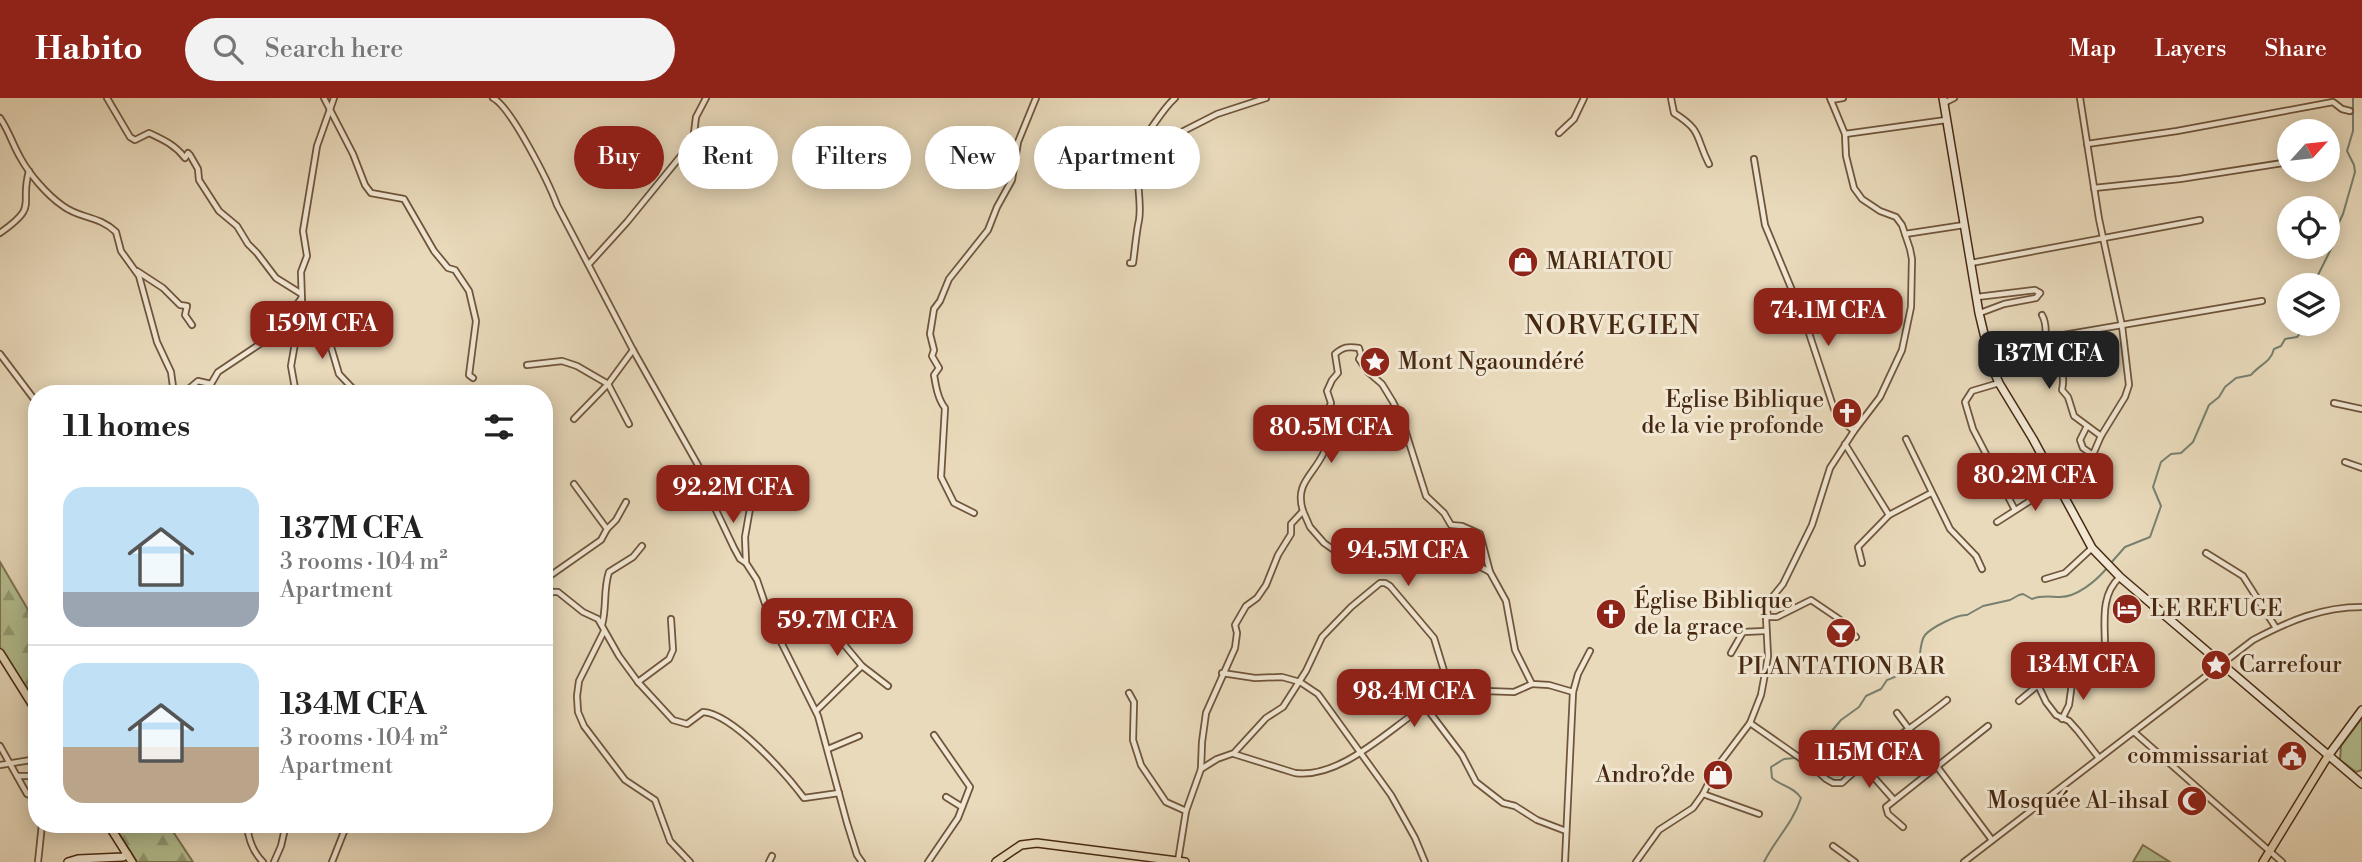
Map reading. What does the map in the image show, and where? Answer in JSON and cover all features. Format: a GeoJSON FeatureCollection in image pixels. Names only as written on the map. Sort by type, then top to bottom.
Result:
{"type":"FeatureCollection","features":[{"type":"Feature","properties":{"kind":"main road"},"geometry":{"type":"LineString","coordinates":[[0,653],[28,698]]}},
{"type":"Feature","properties":{"kind":"main road"},"geometry":{"type":"LineString","coordinates":[[2263,862],[2328,756]]}},
{"type":"Feature","properties":{"kind":"main road"},"geometry":{"type":"LineString","coordinates":[[112,833],[124,858],[132,862]]}},
{"type":"Feature","properties":{"kind":"main road"},"geometry":{"type":"LineString","coordinates":[[996,862],[1021,845],[1037,843],[1181,862]]}},
{"type":"Feature","properties":{"kind":"street"},"geometry":{"type":"LineString","coordinates":[[107,98],[130,137],[135,140],[149,133],[173,144],[185,158],[188,153],[190,155],[197,165],[199,180],[219,211],[237,226],[276,278],[300,293]]}},
{"type":"Feature","properties":{"kind":"street"},"geometry":{"type":"LineString","coordinates":[[324,98],[371,193],[404,199],[433,251],[466,284],[476,321],[470,375],[473,378]]}},
{"type":"Feature","properties":{"kind":"street"},"geometry":{"type":"LineString","coordinates":[[294,385],[291,366],[301,311],[301,271],[307,256],[303,231],[317,146],[334,98]]}},
{"type":"Feature","properties":{"kind":"street"},"geometry":{"type":"LineString","coordinates":[[493,98],[503,105]]}},
{"type":"Feature","properties":{"kind":"street"},"geometry":{"type":"LineString","coordinates":[[500,98],[549,184],[633,350],[703,474],[714,506],[734,548],[757,580],[772,624],[816,711],[857,855],[862,862]]}},
{"type":"Feature","properties":{"kind":"street"},"geometry":{"type":"LineString","coordinates":[[589,264],[693,141],[696,117],[706,98]]}},
{"type":"Feature","properties":{"kind":"street"},"geometry":{"type":"LineString","coordinates":[[974,513],[954,503],[941,477],[945,408],[936,388],[934,375],[939,368],[932,356],[934,349],[930,334],[934,309],[940,301],[944,287],[988,230],[1012,180],[1018,142],[1036,98]]}},
{"type":"Feature","properties":{"kind":"street"},"geometry":{"type":"LineString","coordinates":[[1153,126],[1175,98]]}},
{"type":"Feature","properties":{"kind":"street"},"geometry":{"type":"LineString","coordinates":[[1193,126],[1217,114],[1266,98]]}},
{"type":"Feature","properties":{"kind":"street"},"geometry":{"type":"LineString","coordinates":[[1559,133],[1574,119],[1584,98]]}},
{"type":"Feature","properties":{"kind":"street"},"geometry":{"type":"LineString","coordinates":[[1671,98],[1674,113],[1696,128],[1709,164]]}},
{"type":"Feature","properties":{"kind":"street"},"geometry":{"type":"LineString","coordinates":[[1636,862],[1659,830],[1693,808],[1716,768],[1749,723],[1761,695],[1768,656],[1765,631],[1770,600],[1783,584],[1812,525],[1830,468],[1880,397],[1902,350],[1911,307],[1912,259],[1902,225],[1896,217],[1880,211],[1862,199],[1854,188],[1846,156],[1845,134],[1831,99],[1843,98]]}},
{"type":"Feature","properties":{"kind":"street"},"geometry":{"type":"LineString","coordinates":[[1954,98],[1943,101],[1979,313],[1999,383],[2058,483],[2092,548],[2104,562],[2220,664],[2362,784]]}},
{"type":"Feature","properties":{"kind":"street"},"geometry":{"type":"LineString","coordinates":[[2063,494],[2077,481],[2093,455],[2101,436],[2125,397],[2129,384],[2122,326],[2103,238],[2080,98]]}},
{"type":"Feature","properties":{"kind":"street"},"geometry":{"type":"LineString","coordinates":[[2087,144],[2177,131],[2333,102],[2350,111]]}},
{"type":"Feature","properties":{"kind":"street"},"geometry":{"type":"LineString","coordinates":[[0,118],[13,137],[20,157],[54,199],[64,207],[96,218],[116,232],[121,251],[130,265],[156,283],[180,305],[187,306],[185,315],[192,325]]}},
{"type":"Feature","properties":{"kind":"street"},"geometry":{"type":"LineString","coordinates":[[1845,134],[1946,120]]}},
{"type":"Feature","properties":{"kind":"street"},"geometry":{"type":"LineString","coordinates":[[1754,159],[1765,225],[1816,351],[1834,409],[1840,419],[1854,431]]}},
{"type":"Feature","properties":{"kind":"street"},"geometry":{"type":"LineString","coordinates":[[2094,188],[2180,179],[2277,164]]}},
{"type":"Feature","properties":{"kind":"street"},"geometry":{"type":"LineString","coordinates":[[0,233],[19,219],[26,209],[26,178],[30,170]]}},
{"type":"Feature","properties":{"kind":"street"},"geometry":{"type":"LineString","coordinates":[[1130,264],[1133,263],[1136,252],[1139,189]]}},
{"type":"Feature","properties":{"kind":"street"},"geometry":{"type":"LineString","coordinates":[[1970,263],[2200,220]]}},
{"type":"Feature","properties":{"kind":"street"},"geometry":{"type":"LineString","coordinates":[[1905,234],[1965,225]]}},
{"type":"Feature","properties":{"kind":"street"},"geometry":{"type":"LineString","coordinates":[[137,271],[157,342],[172,372],[174,385]]}},
{"type":"Feature","properties":{"kind":"street"},"geometry":{"type":"LineString","coordinates":[[1977,297],[2035,290],[2040,293],[2036,298],[1979,313]]}},
{"type":"Feature","properties":{"kind":"street"},"geometry":{"type":"LineString","coordinates":[[1994,296],[1996,307]]}},
{"type":"Feature","properties":{"kind":"street"},"geometry":{"type":"LineString","coordinates":[[193,385],[198,381],[211,384],[218,372],[272,336],[301,299]]}},
{"type":"Feature","properties":{"kind":"street"},"geometry":{"type":"LineString","coordinates":[[1990,350],[2262,301]]}},
{"type":"Feature","properties":{"kind":"street"},"geometry":{"type":"LineString","coordinates":[[301,311],[326,330],[339,374],[349,385]]}},
{"type":"Feature","properties":{"kind":"street"},"geometry":{"type":"LineString","coordinates":[[2042,316],[2046,323],[2046,338],[2064,375],[2062,390],[2068,397],[2074,416],[2101,436]]}},
{"type":"Feature","properties":{"kind":"street"},"geometry":{"type":"LineString","coordinates":[[1490,572],[1477,565],[1463,564],[1434,548],[1365,561],[1341,555],[1324,543],[1310,527],[1299,498],[1306,478],[1325,450],[1327,412],[1331,403],[1327,391],[1338,373],[1335,354],[1341,348],[1359,348],[1359,359],[1368,372],[1382,384],[1402,420],[1426,496],[1444,513],[1451,525],[1462,526],[1480,534],[1490,572],[1506,601],[1515,650],[1532,684]]}},
{"type":"Feature","properties":{"kind":"street"},"geometry":{"type":"LineString","coordinates":[[574,419],[608,384],[633,350]]}},
{"type":"Feature","properties":{"kind":"street"},"geometry":{"type":"LineString","coordinates":[[0,354],[28,391]]}},
{"type":"Feature","properties":{"kind":"street"},"geometry":{"type":"LineString","coordinates":[[527,365],[562,361],[577,366],[608,384],[629,424]]}},
{"type":"Feature","properties":{"kind":"street"},"geometry":{"type":"LineString","coordinates":[[1999,383],[1972,391],[1965,402],[1973,429],[2015,510]]}},
{"type":"Feature","properties":{"kind":"street"},"geometry":{"type":"LineString","coordinates":[[2334,403],[2362,409]]}},
{"type":"Feature","properties":{"kind":"street"},"geometry":{"type":"LineString","coordinates":[[2087,426],[2080,440],[2083,448],[2093,455]]}},
{"type":"Feature","properties":{"kind":"street"},"geometry":{"type":"LineString","coordinates":[[1906,439],[1950,529],[1976,556],[1982,569]]}},
{"type":"Feature","properties":{"kind":"street"},"geometry":{"type":"LineString","coordinates":[[1845,444],[1889,515]]}},
{"type":"Feature","properties":{"kind":"street"},"geometry":{"type":"LineString","coordinates":[[2344,462],[2362,468]]}},
{"type":"Feature","properties":{"kind":"street"},"geometry":{"type":"LineString","coordinates":[[1997,522],[2058,483]]}},
{"type":"Feature","properties":{"kind":"street"},"geometry":{"type":"LineString","coordinates":[[574,484],[607,529]]}},
{"type":"Feature","properties":{"kind":"street"},"geometry":{"type":"LineString","coordinates":[[746,563],[745,537],[752,497],[751,487]]}},
{"type":"Feature","properties":{"kind":"street"},"geometry":{"type":"LineString","coordinates":[[1862,563],[1858,547],[1889,515],[1931,493]]}},
{"type":"Feature","properties":{"kind":"street"},"geometry":{"type":"LineString","coordinates":[[553,574],[601,540],[626,502]]}},
{"type":"Feature","properties":{"kind":"street"},"geometry":{"type":"LineString","coordinates":[[1181,862],[1186,811],[1201,769],[1206,713],[1237,642],[1235,625],[1246,606],[1257,598],[1266,585],[1278,555],[1291,534],[1291,524],[1303,511]]}},
{"type":"Feature","properties":{"kind":"street"},"geometry":{"type":"LineString","coordinates":[[642,546],[633,557],[609,572],[605,586],[603,628],[579,681],[576,696],[578,712],[584,726],[625,780],[655,800],[670,841],[690,862]]}},
{"type":"Feature","properties":{"kind":"street"},"geometry":{"type":"LineString","coordinates":[[2045,579],[2065,573],[2092,548]]}},
{"type":"Feature","properties":{"kind":"street"},"geometry":{"type":"LineString","coordinates":[[2206,553],[2244,576],[2276,628]]}},
{"type":"Feature","properties":{"kind":"street"},"geometry":{"type":"LineString","coordinates":[[2105,647],[2105,602],[2109,590],[2120,576]]}},
{"type":"Feature","properties":{"kind":"street"},"geometry":{"type":"LineString","coordinates":[[1201,769],[1234,753],[1266,718],[1283,707],[1300,682],[1313,653],[1329,628],[1380,583],[1385,583],[1434,638],[1448,684],[1463,698],[1486,691],[1514,692],[1532,684],[1549,685],[1573,692]]}},
{"type":"Feature","properties":{"kind":"street"},"geometry":{"type":"LineString","coordinates":[[553,592],[598,619],[619,656],[638,682],[673,720],[687,724],[703,712],[710,713],[761,748],[804,798],[839,793]]}},
{"type":"Feature","properties":{"kind":"street"},"geometry":{"type":"LineString","coordinates":[[1766,617],[1777,617],[1811,600],[1839,619],[1856,637]]}},
{"type":"Feature","properties":{"kind":"street"},"geometry":{"type":"LineString","coordinates":[[811,605],[862,666],[888,686]]}},
{"type":"Feature","properties":{"kind":"street"},"geometry":{"type":"LineString","coordinates":[[1964,862],[2253,640],[2321,611],[2338,607],[2362,607]]}},
{"type":"Feature","properties":{"kind":"street"},"geometry":{"type":"LineString","coordinates":[[638,682],[669,659],[673,650],[671,619]]}},
{"type":"Feature","properties":{"kind":"street"},"geometry":{"type":"LineString","coordinates":[[1731,653],[1743,632],[1765,631]]}},
{"type":"Feature","properties":{"kind":"street"},"geometry":{"type":"LineString","coordinates":[[2039,650],[2038,685],[2046,702],[2056,715],[2069,721],[2099,758]]}},
{"type":"Feature","properties":{"kind":"street"},"geometry":{"type":"LineString","coordinates":[[1565,862],[1573,692],[1578,674],[1590,651]]}},
{"type":"Feature","properties":{"kind":"street"},"geometry":{"type":"LineString","coordinates":[[816,711],[862,666]]}},
{"type":"Feature","properties":{"kind":"street"},"geometry":{"type":"LineString","coordinates":[[1222,673],[1255,678],[1282,677],[1300,682],[1318,694],[1391,795],[1425,862]]}},
{"type":"Feature","properties":{"kind":"street"},"geometry":{"type":"LineString","coordinates":[[2062,719],[2069,705],[2073,676]]}},
{"type":"Feature","properties":{"kind":"street"},"geometry":{"type":"LineString","coordinates":[[2019,701],[2038,685]]}},
{"type":"Feature","properties":{"kind":"street"},"geometry":{"type":"LineString","coordinates":[[1129,693],[1134,702],[1133,740],[1141,765],[1166,802],[1186,811]]}},
{"type":"Feature","properties":{"kind":"street"},"geometry":{"type":"LineString","coordinates":[[1749,723],[1833,783],[1842,783],[1862,764],[1947,700]]}},
{"type":"Feature","properties":{"kind":"street"},"geometry":{"type":"LineString","coordinates":[[1234,753],[1303,774],[1335,768],[1425,706],[1462,755],[1476,782],[1503,803],[1515,806],[1537,820],[1566,831]]}},
{"type":"Feature","properties":{"kind":"street"},"geometry":{"type":"LineString","coordinates":[[2328,756],[2362,710]]}},
{"type":"Feature","properties":{"kind":"street"},"geometry":{"type":"LineString","coordinates":[[1896,713],[1992,840]]}},
{"type":"Feature","properties":{"kind":"street"},"geometry":{"type":"LineString","coordinates":[[1903,828],[1886,811],[1886,807],[1988,726]]}},
{"type":"Feature","properties":{"kind":"street"},"geometry":{"type":"LineString","coordinates":[[2134,732],[2282,862]]}},
{"type":"Feature","properties":{"kind":"street"},"geometry":{"type":"LineString","coordinates":[[928,862],[941,845],[970,788],[934,735]]}},
{"type":"Feature","properties":{"kind":"street"},"geometry":{"type":"LineString","coordinates":[[828,749],[859,736]]}},
{"type":"Feature","properties":{"kind":"street"},"geometry":{"type":"LineString","coordinates":[[0,746],[28,794]]}},
{"type":"Feature","properties":{"kind":"street"},"geometry":{"type":"LineString","coordinates":[[0,765],[28,761]]}},
{"type":"Feature","properties":{"kind":"street"},"geometry":{"type":"LineString","coordinates":[[1862,764],[1895,800]]}},
{"type":"Feature","properties":{"kind":"street"},"geometry":{"type":"LineString","coordinates":[[16,776],[28,776]]}},
{"type":"Feature","properties":{"kind":"street"},"geometry":{"type":"LineString","coordinates":[[1703,794],[1759,814]]}},
{"type":"Feature","properties":{"kind":"street"},"geometry":{"type":"LineString","coordinates":[[946,797],[962,807]]}},
{"type":"Feature","properties":{"kind":"street"},"geometry":{"type":"LineString","coordinates":[[38,862],[41,833]]}},
{"type":"Feature","properties":{"kind":"street"},"geometry":{"type":"LineString","coordinates":[[247,833],[254,851],[263,862]]}},
{"type":"Feature","properties":{"kind":"street"},"geometry":{"type":"LineString","coordinates":[[274,862],[284,833]]}},
{"type":"Feature","properties":{"kind":"street"},"geometry":{"type":"LineString","coordinates":[[332,862],[343,833]]}},
{"type":"Feature","properties":{"kind":"street"},"geometry":{"type":"LineString","coordinates":[[1833,846],[1855,862]]}},
{"type":"Feature","properties":{"kind":"street"},"geometry":{"type":"LineString","coordinates":[[68,862],[78,859],[124,858]]}},
{"type":"Feature","properties":{"kind":"green space"},"geometry":{"type":"Polygon","coordinates":[[[0,562],[28,610],[28,691],[0,647],[0,562]]]}},
{"type":"Feature","properties":{"kind":"green space"},"geometry":{"type":"Polygon","coordinates":[[[2362,718],[2362,770],[2356,772],[2340,760],[2341,746],[2362,718]]]}},
{"type":"Feature","properties":{"kind":"green space"},"geometry":{"type":"Polygon","coordinates":[[[119,833],[174,833],[193,862],[137,862],[119,833]]]}},
{"type":"Feature","properties":{"kind":"green space"},"geometry":{"type":"Polygon","coordinates":[[[2143,845],[2170,862],[2133,862],[2143,845]]]}},
{"type":"Feature","properties":{"kind":"waterway"},"geometry":{"type":"LineString","coordinates":[[2319,273],[2335,241],[2335,231],[2343,214],[2355,172],[2347,151],[2353,131],[2353,98]]}},
{"type":"Feature","properties":{"kind":"waterway"},"geometry":{"type":"LineString","coordinates":[[2110,564],[2125,547],[2150,537],[2161,506],[2153,487],[2161,462],[2171,454],[2181,453],[2193,442],[2209,405],[2219,397],[2225,387],[2236,378],[2251,375],[2285,339],[2298,336]]}},
{"type":"Feature","properties":{"kind":"waterway"},"geometry":{"type":"LineString","coordinates":[[1800,755],[1806,749],[1819,746],[1841,720],[1859,707],[1866,696],[1881,689],[1887,680],[1919,664],[1923,638],[1938,625],[1983,606],[2023,594],[2032,599],[2073,594],[2092,583],[2107,568]]}},
{"type":"Feature","properties":{"kind":"waterway"},"geometry":{"type":"LineString","coordinates":[[1764,862],[1801,798],[1795,791],[1772,778],[1771,767],[1784,759],[1795,758]]}},
{"type":"Feature","properties":{"kind":"place","name":"MARIATOU"},"geometry":{"type":"Point","coordinates":[1523,262]}},
{"type":"Feature","properties":{"kind":"place","name":"Mont Ngaoundéré"},"geometry":{"type":"Point","coordinates":[1375,362]}},
{"type":"Feature","properties":{"kind":"place","name":"Eglise Biblique de la vie profonde"},"geometry":{"type":"Point","coordinates":[1847,413]}},
{"type":"Feature","properties":{"kind":"place","name":"LE REFUGE"},"geometry":{"type":"Point","coordinates":[2127,609]}},
{"type":"Feature","properties":{"kind":"place","name":"Église Biblique de la grace"},"geometry":{"type":"Point","coordinates":[1611,614]}},
{"type":"Feature","properties":{"kind":"place","name":"PLANTATION BAR"},"geometry":{"type":"Point","coordinates":[1841,633]}},
{"type":"Feature","properties":{"kind":"place","name":"Carrefour"},"geometry":{"type":"Point","coordinates":[2216,665]}},
{"type":"Feature","properties":{"kind":"place","name":"commissariat"},"geometry":{"type":"Point","coordinates":[2292,756]}},
{"type":"Feature","properties":{"kind":"place","name":"Andro?de"},"geometry":{"type":"Point","coordinates":[1718,775]}},
{"type":"Feature","properties":{"kind":"place","name":"Mosquée Al-ihsaI"},"geometry":{"type":"Point","coordinates":[2192,801]}},
{"type":"Feature","properties":{"kind":"district","name":"NORVEGIEN"},"geometry":{"type":"Point","coordinates":[1613,326]}}]}
